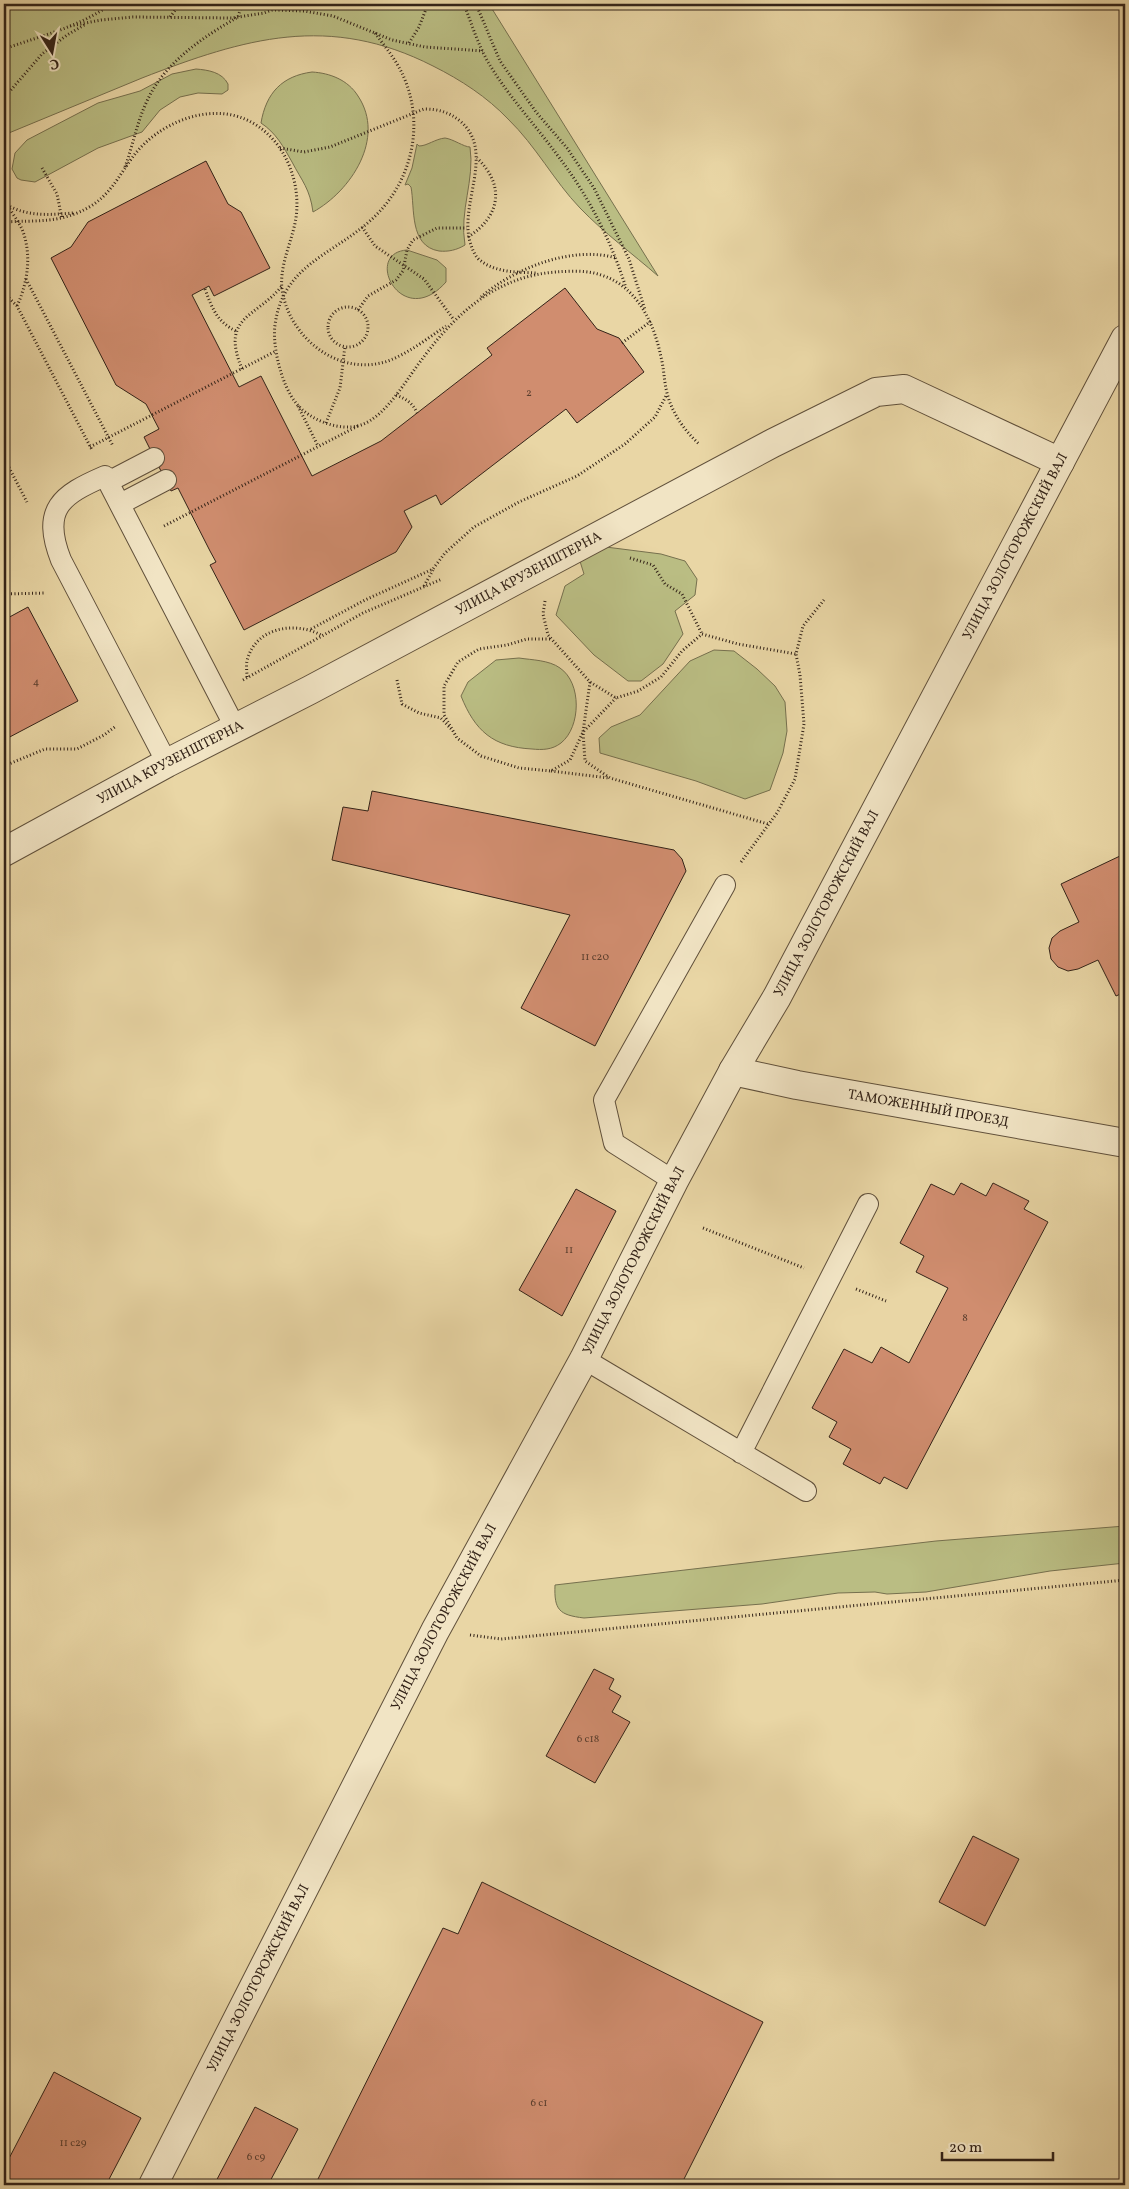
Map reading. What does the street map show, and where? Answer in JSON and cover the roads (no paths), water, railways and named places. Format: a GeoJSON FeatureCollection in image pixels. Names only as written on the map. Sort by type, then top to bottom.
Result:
{"type":"FeatureCollection","features":[{"type":"Feature","properties":{"kind":"street","name":"УЛИЦА ЗОЛОТОРОЖСКИЙ ВАЛ"},"geometry":{"type":"LineString","coordinates":[[153,2185],[435,1631],[584,1359],[732,1071],[777,997],[1125,339]]}},
{"type":"Feature","properties":{"kind":"street","name":"УЛИЦА КРУЗЕНШТЕРНА"},"geometry":{"type":"LineString","coordinates":[[4,852],[773,443],[876,392],[904,389],[1060,462]]}},
{"type":"Feature","properties":{"kind":"street","name":"ТАМОЖЕННЫЙ ПРОЕЗД"},"geometry":{"type":"LineString","coordinates":[[732,1071],[797,1085],[1125,1143]]}},
{"type":"Feature","properties":{"kind":"lane"},"geometry":{"type":"LineString","coordinates":[[154,458],[107,479],[79,487],[60,502],[53,523],[54,542],[167,764]]}},
{"type":"Feature","properties":{"kind":"lane"},"geometry":{"type":"LineString","coordinates":[[107,479],[236,729]]}},
{"type":"Feature","properties":{"kind":"lane"},"geometry":{"type":"LineString","coordinates":[[120,504],[166,480]]}},
{"type":"Feature","properties":{"kind":"lane"},"geometry":{"type":"LineString","coordinates":[[674,1181],[614,1143],[604,1100],[725,885]]}},
{"type":"Feature","properties":{"kind":"lane"},"geometry":{"type":"LineString","coordinates":[[741,1453],[868,1204]]}},
{"type":"Feature","properties":{"kind":"lane"},"geometry":{"type":"LineString","coordinates":[[584,1359],[806,1491]]}}]}
